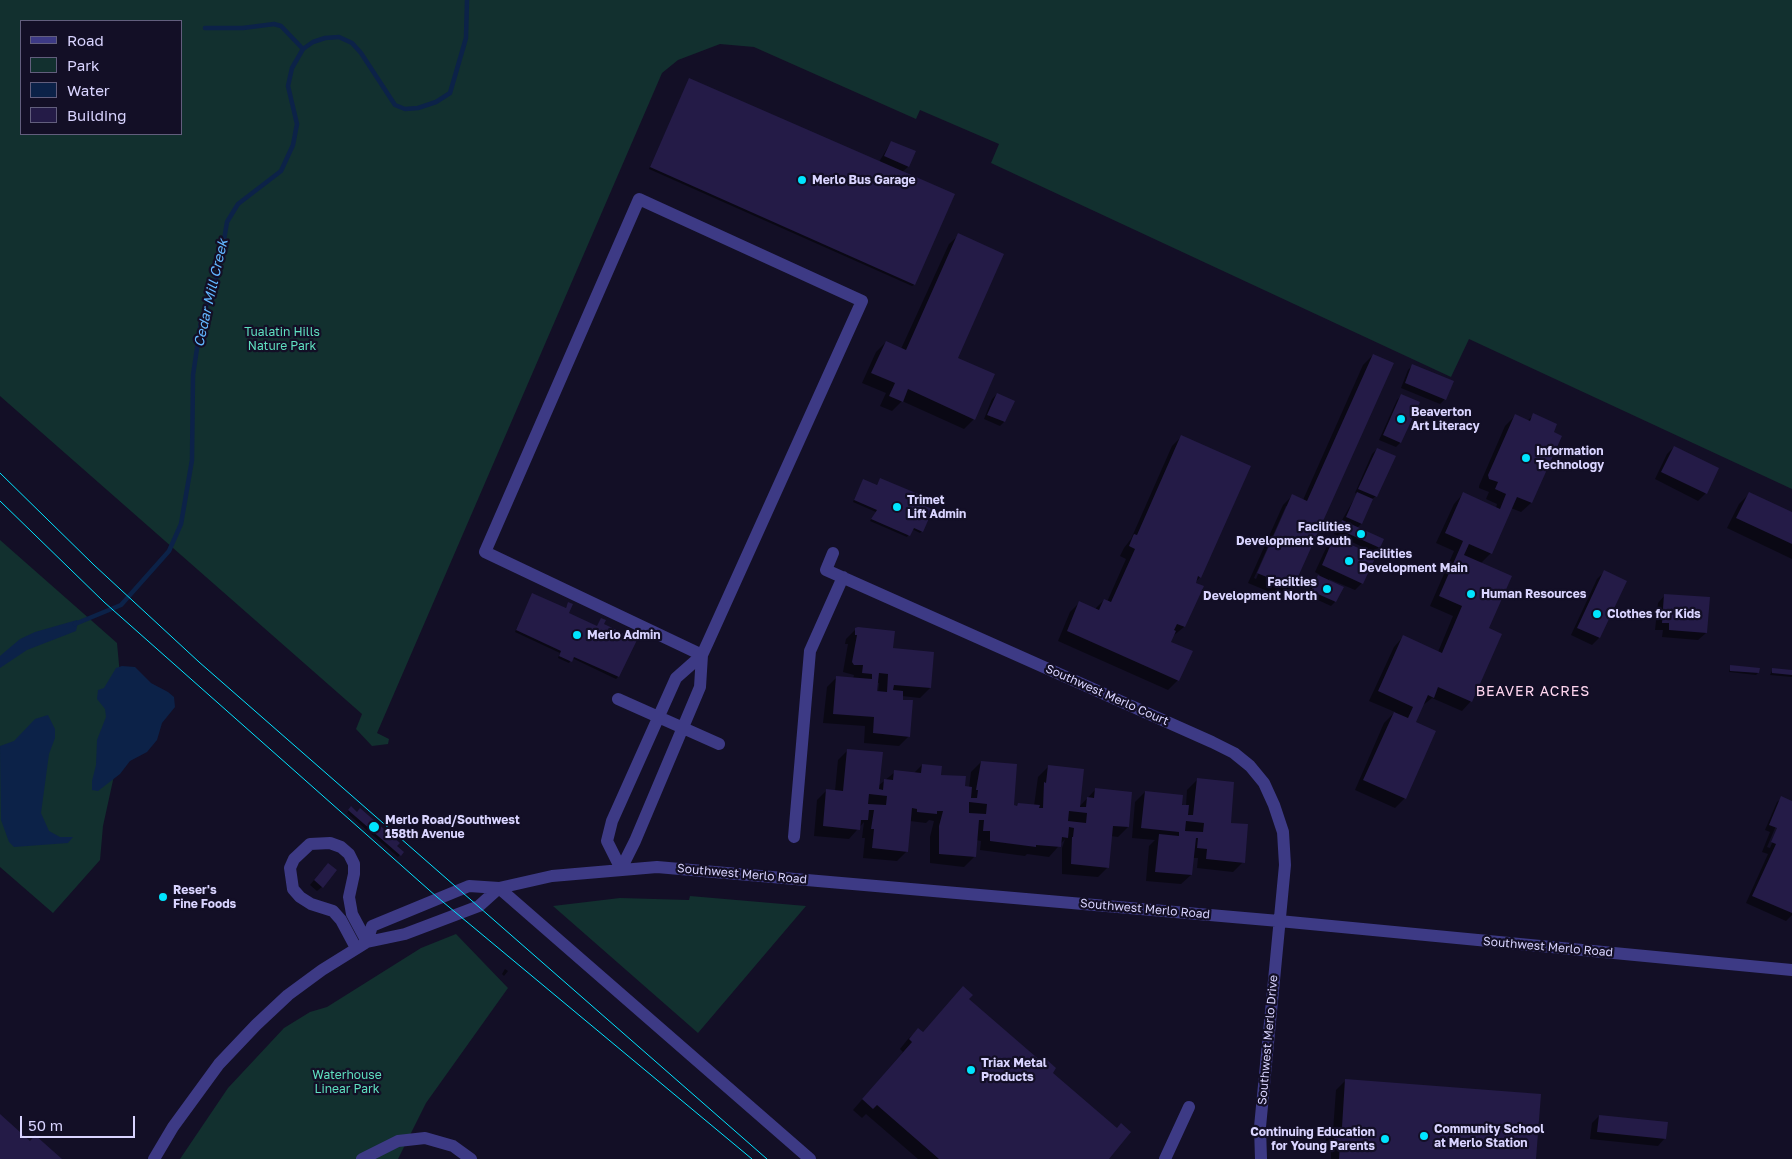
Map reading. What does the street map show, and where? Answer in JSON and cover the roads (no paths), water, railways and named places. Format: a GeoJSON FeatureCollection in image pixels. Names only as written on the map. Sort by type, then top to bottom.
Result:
{"type":"FeatureCollection","features":[{"type":"Feature","properties":{"kind":"street"},"geometry":{"type":"LineString","coordinates":[[621,869],[635,841],[700,687],[702,655],[862,301],[640,199],[485,552],[702,655]]}},
{"type":"Feature","properties":{"kind":"street","name":"Southwest Merlo Court"},"geometry":{"type":"LineString","coordinates":[[833,553],[826,570],[1234,753],[1250,766],[1264,783],[1283,832],[1285,865],[1280,921]]}},
{"type":"Feature","properties":{"kind":"street"},"geometry":{"type":"LineString","coordinates":[[794,837],[810,650],[843,577]]}},
{"type":"Feature","properties":{"kind":"street"},"geometry":{"type":"LineString","coordinates":[[621,869],[607,840],[612,821],[676,678],[702,655]]}},
{"type":"Feature","properties":{"kind":"street"},"geometry":{"type":"LineString","coordinates":[[618,699],[719,744]]}},
{"type":"Feature","properties":{"kind":"street"},"geometry":{"type":"LineString","coordinates":[[330,843],[341,847],[349,854],[354,864],[349,897],[350,905],[361,945],[333,911],[311,904],[300,897],[294,889],[290,868],[294,859],[310,844],[330,843]]}},
{"type":"Feature","properties":{"kind":"street","name":"Southwest Merlo Road"},"geometry":{"type":"LineString","coordinates":[[361,945],[372,926],[431,900],[469,886],[499,888],[552,876],[657,867],[1280,921],[1792,970]]}},
{"type":"Feature","properties":{"kind":"street"},"geometry":{"type":"LineString","coordinates":[[499,888],[810,1159]]}},
{"type":"Feature","properties":{"kind":"street","name":"Southwest Merlo Road"},"geometry":{"type":"LineString","coordinates":[[154,1159],[197,1092],[219,1064],[256,1024],[288,995],[361,945],[405,934],[479,906],[499,888]]}},
{"type":"Feature","properties":{"kind":"street","name":"Southwest Merlo Drive"},"geometry":{"type":"LineString","coordinates":[[1261,1159],[1260,1128],[1280,921]]}},
{"type":"Feature","properties":{"kind":"street"},"geometry":{"type":"LineString","coordinates":[[1165,1159],[1189,1107]]}},
{"type":"Feature","properties":{"kind":"street"},"geometry":{"type":"LineString","coordinates":[[362,1159],[398,1141],[425,1138],[453,1146],[471,1159]]}},
{"type":"Feature","properties":{"kind":"water"},"geometry":{"type":"Polygon","coordinates":[[[77,620],[76,631],[27,650],[0,668],[0,656],[20,639],[35,632],[77,620]]]}},
{"type":"Feature","properties":{"kind":"water"},"geometry":{"type":"Polygon","coordinates":[[[122,666],[135,667],[151,683],[168,692],[174,697],[175,707],[162,723],[157,740],[147,752],[130,761],[120,774],[98,791],[92,790],[97,740],[106,717],[105,709],[97,699],[98,690],[104,688],[116,668],[122,666]]]}},
{"type":"Feature","properties":{"kind":"water"},"geometry":{"type":"Polygon","coordinates":[[[48,715],[55,729],[55,738],[49,754],[41,813],[49,831],[60,837],[73,837],[68,843],[14,847],[9,842],[1,820],[0,746],[14,741],[35,719],[48,715]]]}},
{"type":"Feature","properties":{"kind":"waterway","name":"Cedar Mill Creek"},"geometry":{"type":"LineString","coordinates":[[75,624],[121,605],[169,551],[181,524],[192,460],[193,375],[201,322],[219,270],[227,222],[238,204],[281,171],[293,145],[297,124],[288,86],[292,68],[303,49],[313,42],[325,38],[339,37],[352,43],[361,53],[395,105],[405,109],[418,108],[436,102],[450,93],[466,38],[467,0]]}},
{"type":"Feature","properties":{"kind":"waterway"},"geometry":{"type":"LineString","coordinates":[[205,28],[243,28],[274,24],[281,26],[303,49]]}},
{"type":"Feature","properties":{"kind":"tram line"},"geometry":{"type":"LineString","coordinates":[[0,473],[94,565],[199,662],[767,1159]]}},
{"type":"Feature","properties":{"kind":"tram line"},"geometry":{"type":"LineString","coordinates":[[0,501],[104,602],[437,897],[752,1159]]}},
{"type":"Feature","properties":{"kind":"place","name":"Merlo Bus Garage"},"geometry":{"type":"Point","coordinates":[802,180]}},
{"type":"Feature","properties":{"kind":"place","name":"Beaverton Art Literacy"},"geometry":{"type":"Point","coordinates":[1401,419]}},
{"type":"Feature","properties":{"kind":"place","name":"Information Technology"},"geometry":{"type":"Point","coordinates":[1526,458]}},
{"type":"Feature","properties":{"kind":"place","name":"Trimet Lift Admin"},"geometry":{"type":"Point","coordinates":[897,507]}},
{"type":"Feature","properties":{"kind":"place","name":"Facilities Development South"},"geometry":{"type":"Point","coordinates":[1361,534]}},
{"type":"Feature","properties":{"kind":"place","name":"Facilities Development Main"},"geometry":{"type":"Point","coordinates":[1349,561]}},
{"type":"Feature","properties":{"kind":"place","name":"Facilties Development North"},"geometry":{"type":"Point","coordinates":[1327,589]}},
{"type":"Feature","properties":{"kind":"place","name":"Human Resources"},"geometry":{"type":"Point","coordinates":[1471,594]}},
{"type":"Feature","properties":{"kind":"place","name":"Clothes for Kids"},"geometry":{"type":"Point","coordinates":[1597,614]}},
{"type":"Feature","properties":{"kind":"place","name":"Merlo Admin"},"geometry":{"type":"Point","coordinates":[577,635]}},
{"type":"Feature","properties":{"kind":"place","name":"Merlo Road/Southwest 158th Avenue"},"geometry":{"type":"Point","coordinates":[374,827]}},
{"type":"Feature","properties":{"kind":"place","name":"Reser's Fine Foods"},"geometry":{"type":"Point","coordinates":[163,897]}},
{"type":"Feature","properties":{"kind":"place","name":"Triax Metal Products"},"geometry":{"type":"Point","coordinates":[971,1070]}},
{"type":"Feature","properties":{"kind":"place","name":"Community School at Merlo Station"},"geometry":{"type":"Point","coordinates":[1424,1136]}},
{"type":"Feature","properties":{"kind":"place","name":"Continuing Education for Young Parents"},"geometry":{"type":"Point","coordinates":[1385,1139]}},
{"type":"Feature","properties":{"kind":"district","name":"BEAVER ACRES"},"geometry":{"type":"Point","coordinates":[1533,692]}},
{"type":"Feature","properties":{"kind":"park label","name":"Tualatin Hills Nature Park"},"geometry":{"type":"Point","coordinates":[282,339]}},
{"type":"Feature","properties":{"kind":"park label","name":"Waterhouse Linear Park"},"geometry":{"type":"Point","coordinates":[347,1082]}}]}
